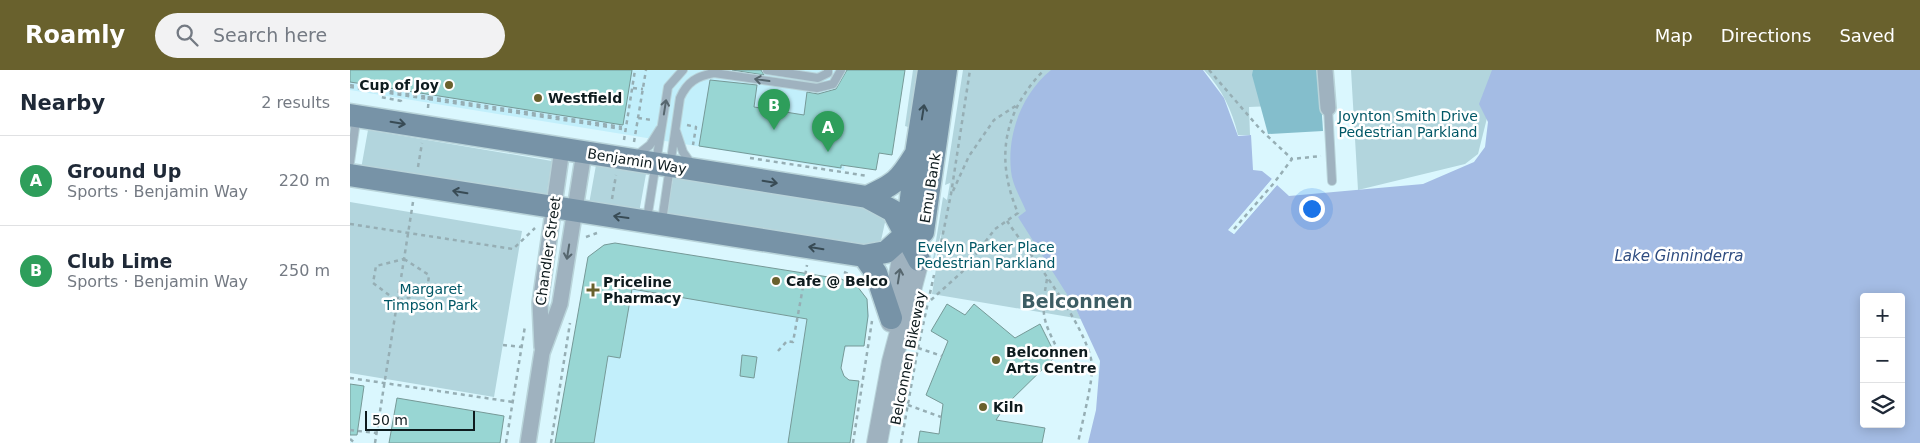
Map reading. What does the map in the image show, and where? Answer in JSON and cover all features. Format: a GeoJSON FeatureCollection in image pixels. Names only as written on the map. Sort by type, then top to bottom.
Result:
{"type":"FeatureCollection","features":[{"type":"Feature","properties":{"kind":"main road","name":"Emu Bank"},"geometry":{"type":"LineString","coordinates":[[906,235],[929,70]]}},
{"type":"Feature","properties":{"kind":"main road","name":"Emu Bank"},"geometry":{"type":"LineString","coordinates":[[931,263],[925,217],[946,70]]}},
{"type":"Feature","properties":{"kind":"main road","name":"Benjamin Way"},"geometry":{"type":"LineString","coordinates":[[350,115],[663,165],[695,160],[871,187],[893,211],[906,235],[931,263]]}},
{"type":"Feature","properties":{"kind":"main road"},"geometry":{"type":"LineString","coordinates":[[871,187],[890,186],[900,178],[916,154]]}},
{"type":"Feature","properties":{"kind":"main road"},"geometry":{"type":"LineString","coordinates":[[350,175],[864,256],[886,252],[925,217]]}},
{"type":"Feature","properties":{"kind":"main road"},"geometry":{"type":"LineString","coordinates":[[864,256],[876,273],[882,315]]}},
{"type":"Feature","properties":{"kind":"street"},"geometry":{"type":"LineString","coordinates":[[1325,70],[1328,108]]}},
{"type":"Feature","properties":{"kind":"street","name":"Chandler Street"},"geometry":{"type":"LineString","coordinates":[[528,443],[542,353],[540,303],[564,208],[573,151]]}},
{"type":"Feature","properties":{"kind":"street","name":"Chandler Street"},"geometry":{"type":"LineString","coordinates":[[542,353],[560,304],[564,208],[573,151]]}},
{"type":"Feature","properties":{"kind":"street","name":"Emu Bank"},"geometry":{"type":"LineString","coordinates":[[892,362],[882,315],[906,235]]}},
{"type":"Feature","properties":{"kind":"street","name":"Emu Bank"},"geometry":{"type":"LineString","coordinates":[[878,443],[892,362],[931,263]]}},
{"type":"Feature","properties":{"kind":"lane"},"geometry":{"type":"LineString","coordinates":[[654,222],[663,165],[662,126],[668,87],[683,70]]}},
{"type":"Feature","properties":{"kind":"lane"},"geometry":{"type":"LineString","coordinates":[[768,70],[818,78],[828,73],[828,70]]}},
{"type":"Feature","properties":{"kind":"lane"},"geometry":{"type":"LineString","coordinates":[[654,222],[663,165],[676,129],[684,90],[694,79],[714,73],[817,88],[833,84],[841,70]]}},
{"type":"Feature","properties":{"kind":"lane"},"geometry":{"type":"LineString","coordinates":[[1328,108],[1332,181]]}},
{"type":"Feature","properties":{"kind":"lane"},"geometry":{"type":"LineString","coordinates":[[350,115],[355,128],[350,162]]}},
{"type":"Feature","properties":{"kind":"lane"},"geometry":{"type":"LineString","coordinates":[[623,159],[644,151],[662,126]]}},
{"type":"Feature","properties":{"kind":"lane"},"geometry":{"type":"LineString","coordinates":[[676,129],[688,160],[695,160]]}},
{"type":"Feature","properties":{"kind":"path"},"geometry":{"type":"LineString","coordinates":[[625,136],[635,70]]}},
{"type":"Feature","properties":{"kind":"path"},"geometry":{"type":"LineString","coordinates":[[609,215],[623,159],[621,141],[634,143],[646,70]]}},
{"type":"Feature","properties":{"kind":"path","name":"Belconnen Bikeway"},"geometry":{"type":"LineString","coordinates":[[902,443],[918,348],[930,302],[931,263],[951,194],[970,70]]}},
{"type":"Feature","properties":{"kind":"path"},"geometry":{"type":"LineString","coordinates":[[930,302],[962,272],[995,229],[1018,212],[1008,185],[1004,156],[1006,137],[1018,104],[1030,84],[1044,70]]}},
{"type":"Feature","properties":{"kind":"path"},"geometry":{"type":"LineString","coordinates":[[1209,70],[1260,129],[1292,159]]}},
{"type":"Feature","properties":{"kind":"path"},"geometry":{"type":"LineString","coordinates":[[350,86],[622,128]]}},
{"type":"Feature","properties":{"kind":"path"},"geometry":{"type":"LineString","coordinates":[[633,88],[643,89]]}},
{"type":"Feature","properties":{"kind":"path"},"geometry":{"type":"LineString","coordinates":[[392,104],[400,106],[401,101],[380,97],[380,92],[429,98]]}},
{"type":"Feature","properties":{"kind":"path"},"geometry":{"type":"LineString","coordinates":[[428,106],[429,98]]}},
{"type":"Feature","properties":{"kind":"path"},"geometry":{"type":"LineString","coordinates":[[951,194],[969,156],[994,120],[1018,104]]}},
{"type":"Feature","properties":{"kind":"path"},"geometry":{"type":"LineString","coordinates":[[695,160],[696,127]]}},
{"type":"Feature","properties":{"kind":"path"},"geometry":{"type":"LineString","coordinates":[[1234,229],[1292,159],[1330,155]]}},
{"type":"Feature","properties":{"kind":"path"},"geometry":{"type":"LineString","coordinates":[[748,158],[871,187]]}},
{"type":"Feature","properties":{"kind":"path"},"geometry":{"type":"LineString","coordinates":[[1007,221],[1046,278],[1087,345],[1092,366],[1078,443]]}},
{"type":"Feature","properties":{"kind":"path"},"geometry":{"type":"LineString","coordinates":[[531,223],[540,235]]}},
{"type":"Feature","properties":{"kind":"path"},"geometry":{"type":"LineString","coordinates":[[350,224],[513,249],[535,228]]}},
{"type":"Feature","properties":{"kind":"path"},"geometry":{"type":"LineString","coordinates":[[404,259],[429,276],[427,292],[397,301],[373,283],[376,266],[404,259]]}},
{"type":"Feature","properties":{"kind":"path"},"geometry":{"type":"LineString","coordinates":[[375,443],[404,259]]}},
{"type":"Feature","properties":{"kind":"path"},"geometry":{"type":"LineString","coordinates":[[778,351],[787,342],[793,342],[807,265]]}},
{"type":"Feature","properties":{"kind":"path"},"geometry":{"type":"LineString","coordinates":[[1046,278],[1042,307],[1046,326],[1058,350],[1054,352]]}},
{"type":"Feature","properties":{"kind":"path"},"geometry":{"type":"LineString","coordinates":[[853,443],[882,315]]}},
{"type":"Feature","properties":{"kind":"path"},"geometry":{"type":"LineString","coordinates":[[506,443],[526,319]]}},
{"type":"Feature","properties":{"kind":"path"},"geometry":{"type":"LineString","coordinates":[[551,443],[570,320]]}},
{"type":"Feature","properties":{"kind":"path"},"geometry":{"type":"LineString","coordinates":[[503,345],[522,347]]}},
{"type":"Feature","properties":{"kind":"path"},"geometry":{"type":"LineString","coordinates":[[918,348],[942,356]]}},
{"type":"Feature","properties":{"kind":"path"},"geometry":{"type":"LineString","coordinates":[[350,378],[513,402]]}},
{"type":"Feature","properties":{"kind":"path"},"geometry":{"type":"LineString","coordinates":[[908,405],[941,417]]}},
{"type":"Feature","properties":{"kind":"path"},"geometry":{"type":"LineString","coordinates":[[350,430],[376,433]]}},
{"type":"Feature","properties":{"kind":"path"},"geometry":{"type":"LineString","coordinates":[[350,439],[355,443]]}},
{"type":"Feature","properties":{"kind":"shaded area"},"geometry":{"type":"Polygon","coordinates":[[[350,70],[849,70],[854,98],[844,170],[350,90],[350,70]]]}},
{"type":"Feature","properties":{"kind":"shaded area"},"geometry":{"type":"Polygon","coordinates":[[[1253,70],[1319,70],[1323,131],[1268,134],[1252,75],[1253,70]]]}},
{"type":"Feature","properties":{"kind":"shaded area"},"geometry":{"type":"Polygon","coordinates":[[[615,243],[841,279],[857,286],[867,299],[869,316],[864,346],[849,345],[844,350],[841,368],[844,376],[849,380],[859,381],[850,443],[555,443],[588,257],[604,245],[615,243]]]}},
{"type":"Feature","properties":{"kind":"green space"},"geometry":{"type":"Polygon","coordinates":[[[913,70],[920,70],[911,128],[905,126],[913,70]]]}},
{"type":"Feature","properties":{"kind":"green space","name":"Evelyn Parker Place Pedestrian Parkland"},"geometry":{"type":"Polygon","coordinates":[[[963,70],[1054,70],[1067,291],[1081,319],[932,294],[942,230],[931,272],[943,197],[947,200],[950,183],[945,185],[963,70]]]}},
{"type":"Feature","properties":{"kind":"green space"},"geometry":{"type":"Polygon","coordinates":[[[1204,70],[1313,70],[1315,104],[1249,107],[1250,135],[1238,135],[1226,100],[1204,70]]]}},
{"type":"Feature","properties":{"kind":"green space","name":"Joynton Smith Drive Pedestrian Parkland"},"geometry":{"type":"Polygon","coordinates":[[[1351,70],[1504,70],[1488,114],[1478,154],[1465,164],[1358,190],[1351,70]]]}},
{"type":"Feature","properties":{"kind":"green space"},"geometry":{"type":"Polygon","coordinates":[[[368,130],[552,161],[546,199],[361,169],[368,130]]]}},
{"type":"Feature","properties":{"kind":"green space"},"geometry":{"type":"Polygon","coordinates":[[[596,165],[646,174],[639,213],[589,204],[596,165]]]}},
{"type":"Feature","properties":{"kind":"green space"},"geometry":{"type":"Polygon","coordinates":[[[674,174],[864,206],[886,218],[880,245],[854,246],[666,216],[674,174]]]}},
{"type":"Feature","properties":{"kind":"green space","name":"Margaret Timpson Park"},"geometry":{"type":"Polygon","coordinates":[[[350,202],[522,231],[494,397],[350,373],[350,202]]]}},
{"type":"Feature","properties":{"kind":"water","name":"Lake Ginninderra"},"geometry":{"type":"Polygon","coordinates":[[[1051,70],[1203,70],[1224,98],[1238,136],[1251,135],[1253,170],[1262,171],[1272,179],[1229,230],[1234,234],[1277,185],[1289,196],[1423,184],[1474,162],[1485,147],[1488,122],[1479,104],[1492,70],[1920,70],[1920,443],[1088,443],[1096,410],[1100,361],[1075,307],[1018,217],[1026,211],[1012,176],[1011,143],[1019,115],[1032,91],[1051,70]]]}},
{"type":"Feature","properties":{"kind":"pier"},"geometry":{"type":"Polygon","coordinates":[[[1272,179],[1273,181],[1232,229],[1234,231],[1275,184],[1277,185],[1234,234],[1228,230],[1272,179]]]}},
{"type":"Feature","properties":{"kind":"building","name":"Westfield"},"geometry":{"type":"Polygon","coordinates":[[[350,70],[632,70],[623,125],[350,82],[350,70]]]}},
{"type":"Feature","properties":{"kind":"building"},"geometry":{"type":"Polygon","coordinates":[[[732,70],[761,70],[764,75],[732,70]]]}},
{"type":"Feature","properties":{"kind":"building"},"geometry":{"type":"Polygon","coordinates":[[[847,70],[905,70],[892,155],[879,153],[876,170],[841,165],[841,168],[699,146],[710,80],[757,85],[754,107],[804,115],[807,92],[818,94],[836,89],[847,70]]]}},
{"type":"Feature","properties":{"kind":"building"},"geometry":{"type":"Polygon","coordinates":[[[615,243],[841,279],[857,286],[867,299],[868,316],[864,346],[845,346],[841,368],[844,376],[849,380],[859,381],[850,443],[788,443],[807,319],[632,289],[620,358],[608,356],[594,443],[555,443],[588,257],[604,245],[615,243]]]}},
{"type":"Feature","properties":{"kind":"building","name":"Belconnen Arts Centre"},"geometry":{"type":"Polygon","coordinates":[[[947,304],[965,315],[974,304],[1015,338],[1040,324],[1056,356],[1006,405],[996,420],[1045,428],[1042,443],[918,443],[920,431],[939,434],[943,404],[926,395],[948,341],[931,331],[947,304]]]}},
{"type":"Feature","properties":{"kind":"building"},"geometry":{"type":"Polygon","coordinates":[[[742,355],[757,357],[754,378],[740,376],[742,355]]]}},
{"type":"Feature","properties":{"kind":"building"},"geometry":{"type":"Polygon","coordinates":[[[350,384],[364,386],[357,435],[350,435],[350,384]]]}},
{"type":"Feature","properties":{"kind":"building"},"geometry":{"type":"Polygon","coordinates":[[[397,398],[504,416],[500,443],[389,443],[397,398]]]}},
{"type":"Feature","properties":{"kind":"place","name":"Cup of Joy"},"geometry":{"type":"Point","coordinates":[449,85]}},
{"type":"Feature","properties":{"kind":"place","name":"Westfield"},"geometry":{"type":"Point","coordinates":[538,98]}},
{"type":"Feature","properties":{"kind":"place","name":"Club Lime"},"geometry":{"type":"Point","coordinates":[774,130]}},
{"type":"Feature","properties":{"kind":"place","name":"Ground Up"},"geometry":{"type":"Point","coordinates":[828,152]}},
{"type":"Feature","properties":{"kind":"place","name":"Cafe @ Belco"},"geometry":{"type":"Point","coordinates":[776,281]}},
{"type":"Feature","properties":{"kind":"place","name":"Priceline Pharmacy"},"geometry":{"type":"Point","coordinates":[593,290]}},
{"type":"Feature","properties":{"kind":"place","name":"Belconnen Arts Centre"},"geometry":{"type":"Point","coordinates":[996,360]}},
{"type":"Feature","properties":{"kind":"place","name":"Kiln"},"geometry":{"type":"Point","coordinates":[983,407]}},
{"type":"Feature","properties":{"kind":"district","name":"Belconnen"},"geometry":{"type":"Point","coordinates":[1077,301]}}]}
